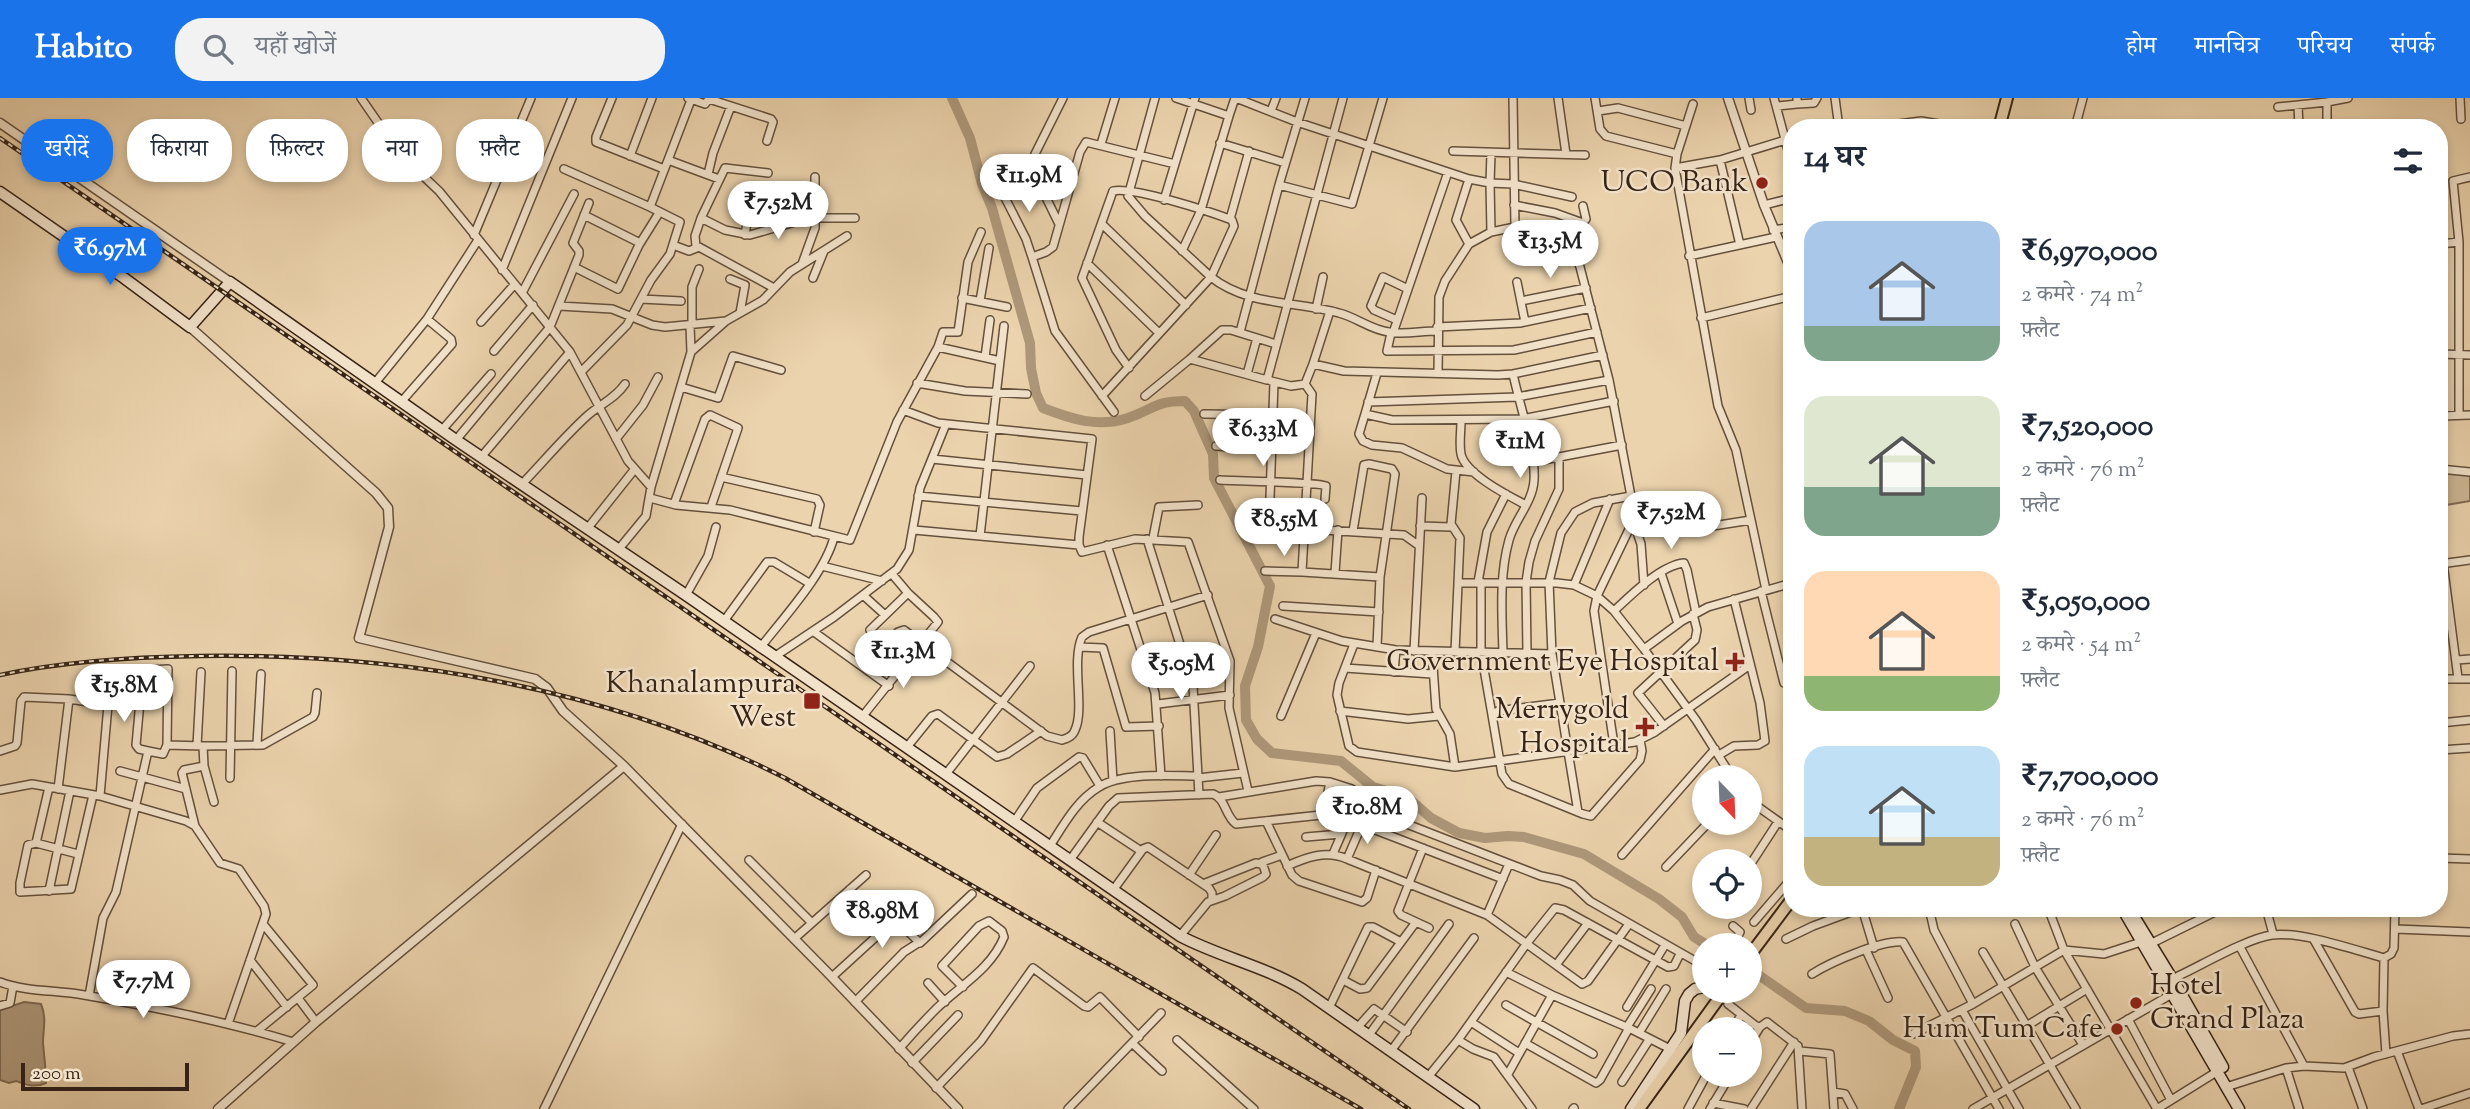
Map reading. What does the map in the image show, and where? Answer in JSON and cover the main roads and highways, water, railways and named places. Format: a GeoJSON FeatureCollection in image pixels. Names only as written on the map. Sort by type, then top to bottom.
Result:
{"type":"FeatureCollection","features":[{"type":"Feature","properties":{"kind":"highway"},"geometry":{"type":"LineString","coordinates":[[1995,119],[1999,98]]}},
{"type":"Feature","properties":{"kind":"highway"},"geometry":{"type":"LineString","coordinates":[[2001,119],[2007,98]]}},
{"type":"Feature","properties":{"kind":"highway"},"geometry":{"type":"LineString","coordinates":[[1762,938],[1782,912]]}},
{"type":"Feature","properties":{"kind":"highway"},"geometry":{"type":"LineString","coordinates":[[1639,1109],[1717,1003]]}},
{"type":"Feature","properties":{"kind":"main road"},"geometry":{"type":"LineString","coordinates":[[0,192],[190,327],[230,282],[1180,936],[1287,980],[1474,1109]]}},
{"type":"Feature","properties":{"kind":"main road"},"geometry":{"type":"LineString","coordinates":[[2128,917],[2172,979],[2239,1109]]}},
{"type":"Feature","properties":{"kind":"main road"},"geometry":{"type":"LineString","coordinates":[[2133,917],[2172,994],[2218,1071],[2246,1109]]}},
{"type":"Feature","properties":{"kind":"main road"},"geometry":{"type":"LineString","coordinates":[[1631,1109],[1681,1033],[1685,1001],[1692,993]]}},
{"type":"Feature","properties":{"kind":"waterway"},"geometry":{"type":"LineString","coordinates":[[952,98],[970,138],[982,184],[992,208],[1030,343],[1031,368],[1036,393],[1043,408],[1074,419],[1095,422],[1117,421],[1175,401],[1185,401],[1194,411],[1213,454],[1214,478],[1270,586],[1258,647],[1245,686],[1246,720],[1257,739],[1272,753],[1341,761],[1373,787],[1407,797],[1431,818],[1459,833],[1485,838],[1524,837],[1584,854],[1659,899],[1682,917],[1692,934]]}},
{"type":"Feature","properties":{"kind":"waterway"},"geometry":{"type":"LineString","coordinates":[[1762,977],[1806,1008],[1845,1011],[1869,1021],[1893,1040],[1915,1051],[1916,1067],[1899,1109]]}},
{"type":"Feature","properties":{"kind":"railway"},"geometry":{"type":"LineString","coordinates":[[0,138],[1409,1109]]}},
{"type":"Feature","properties":{"kind":"railway"},"geometry":{"type":"LineString","coordinates":[[0,675],[74,663],[150,657],[275,657],[350,661],[425,669],[500,682],[574,699],[646,720],[717,747],[785,778],[1361,1109]]}},
{"type":"Feature","properties":{"kind":"place","name":"UCO Bank"},"geometry":{"type":"Point","coordinates":[1762,183]}},
{"type":"Feature","properties":{"kind":"place","name":"Government Eye Hospital"},"geometry":{"type":"Point","coordinates":[1735,662]}},
{"type":"Feature","properties":{"kind":"place","name":"Khanalampura West"},"geometry":{"type":"Point","coordinates":[812,701]}},
{"type":"Feature","properties":{"kind":"place","name":"Merrygold Hospital"},"geometry":{"type":"Point","coordinates":[1645,727]}},
{"type":"Feature","properties":{"kind":"place","name":"Hotel Grand Plaza"},"geometry":{"type":"Point","coordinates":[2136,1003]}},
{"type":"Feature","properties":{"kind":"place","name":"Hum Tum Cafe"},"geometry":{"type":"Point","coordinates":[2117,1029]}}]}
